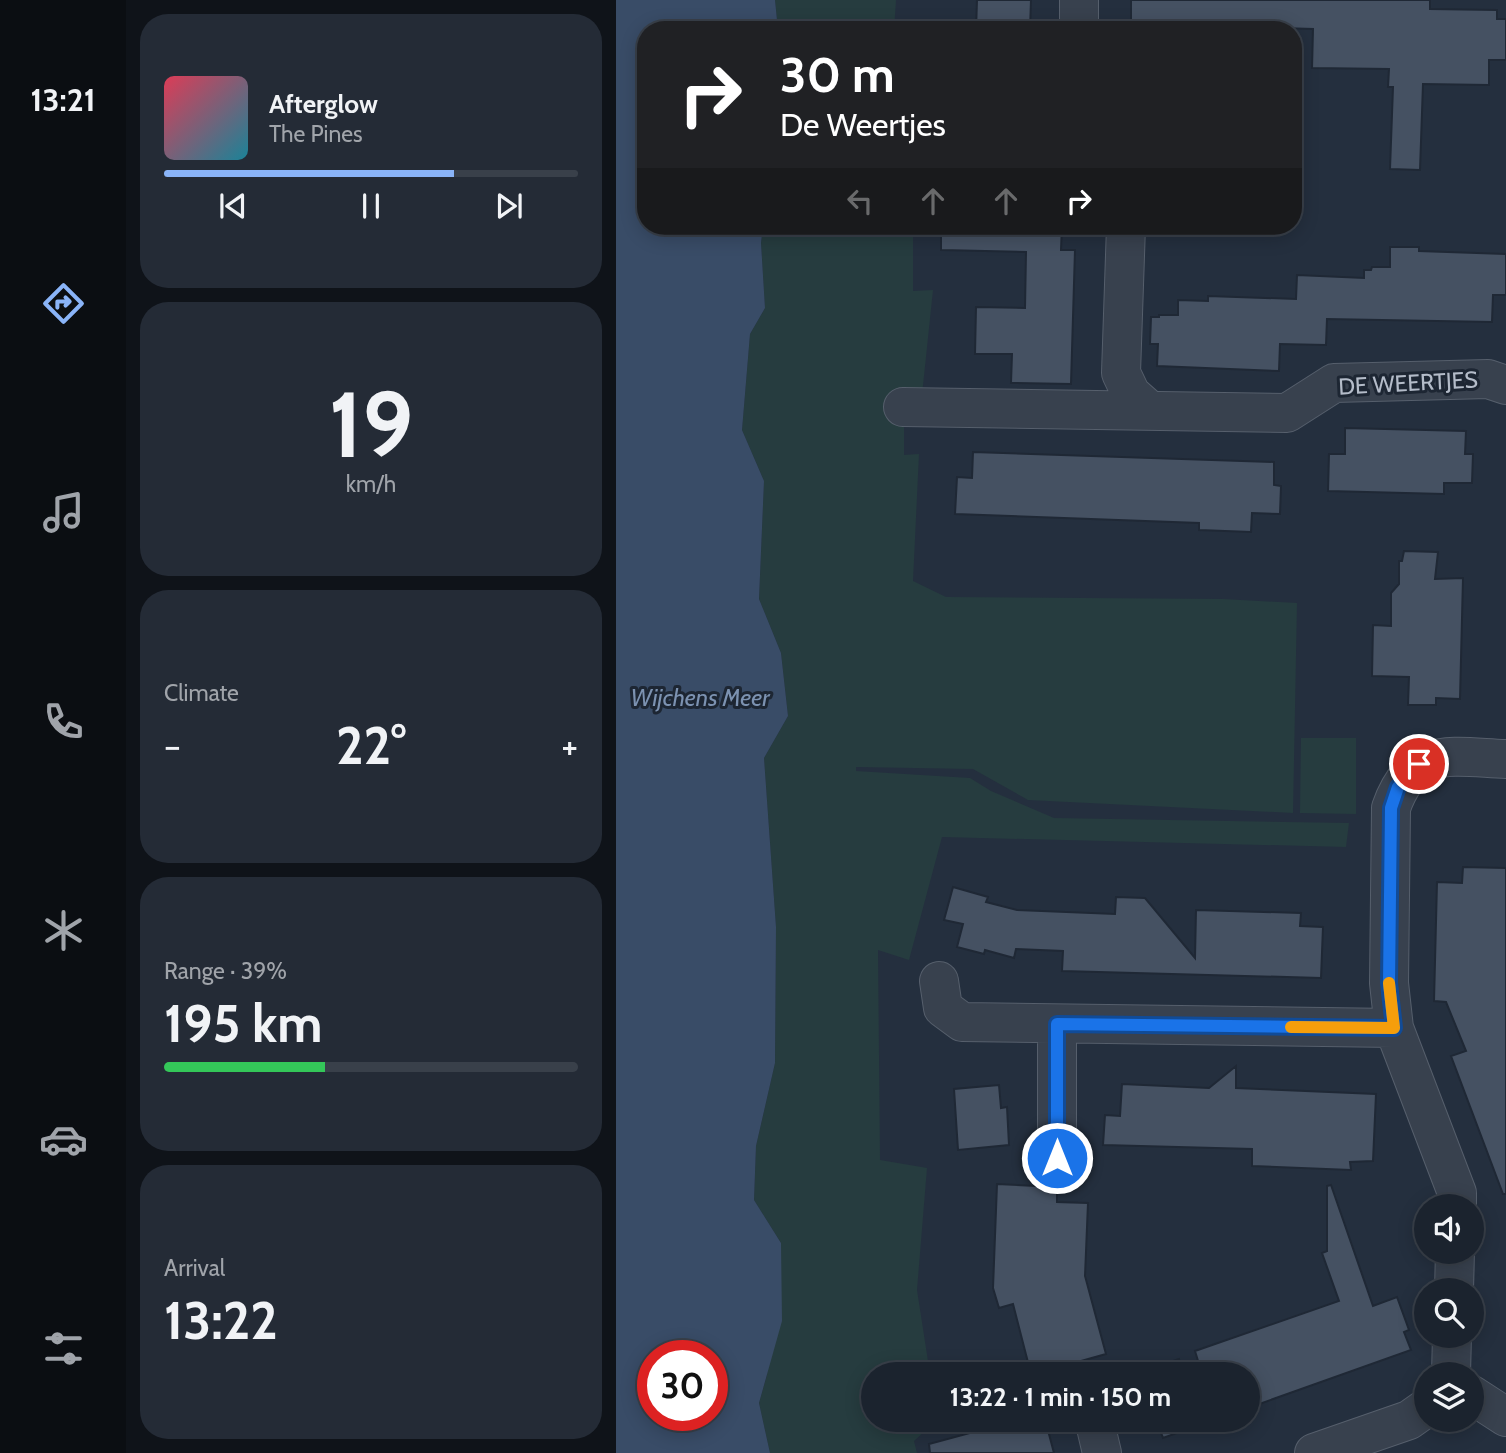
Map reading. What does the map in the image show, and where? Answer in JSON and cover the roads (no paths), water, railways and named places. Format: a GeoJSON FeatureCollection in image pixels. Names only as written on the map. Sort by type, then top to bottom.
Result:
{"type":"FeatureCollection","features":[{"type":"Feature","properties":{"kind":"street"},"geometry":{"type":"LineString","coordinates":[[1079,21],[1080,0]]}},
{"type":"Feature","properties":{"kind":"street"},"geometry":{"type":"LineString","coordinates":[[1126,235],[1121,373],[1131,394],[1149,410]]}},
{"type":"Feature","properties":{"kind":"street","name":"DE WEERTJES"},"geometry":{"type":"LineString","coordinates":[[904,407],[1287,413],[1334,383],[1488,379],[1506,385]]}},
{"type":"Feature","properties":{"kind":"street"},"geometry":{"type":"LineString","coordinates":[[1457,1194],[1394,1028],[1389,983],[1391,808],[1398,787],[1419,764],[1442,757],[1506,759]]}},
{"type":"Feature","properties":{"kind":"street"},"geometry":{"type":"LineString","coordinates":[[939,981],[943,1009],[962,1022],[1394,1028]]}},
{"type":"Feature","properties":{"kind":"street"},"geometry":{"type":"LineString","coordinates":[[1057,1024],[1057,1158]]}},
{"type":"Feature","properties":{"kind":"street"},"geometry":{"type":"LineString","coordinates":[[1484,1403],[1506,1417]]}},
{"type":"Feature","properties":{"kind":"street"},"geometry":{"type":"LineString","coordinates":[[1314,1453],[1414,1416]]}},
{"type":"Feature","properties":{"kind":"street"},"geometry":{"type":"LineString","coordinates":[[1097,1432],[1102,1453]]}},
{"type":"Feature","properties":{"kind":"water","name":"Wijchens Meer"},"geometry":{"type":"Polygon","coordinates":[[[616,0],[775,0],[777,21],[637,21],[637,235],[762,235],[765,308],[750,334],[742,430],[764,481],[759,599],[781,653],[788,716],[764,758],[776,927],[775,1063],[756,1146],[754,1200],[781,1243],[782,1321],[759,1403],[770,1453],[616,1453],[616,0]]]}}]}
